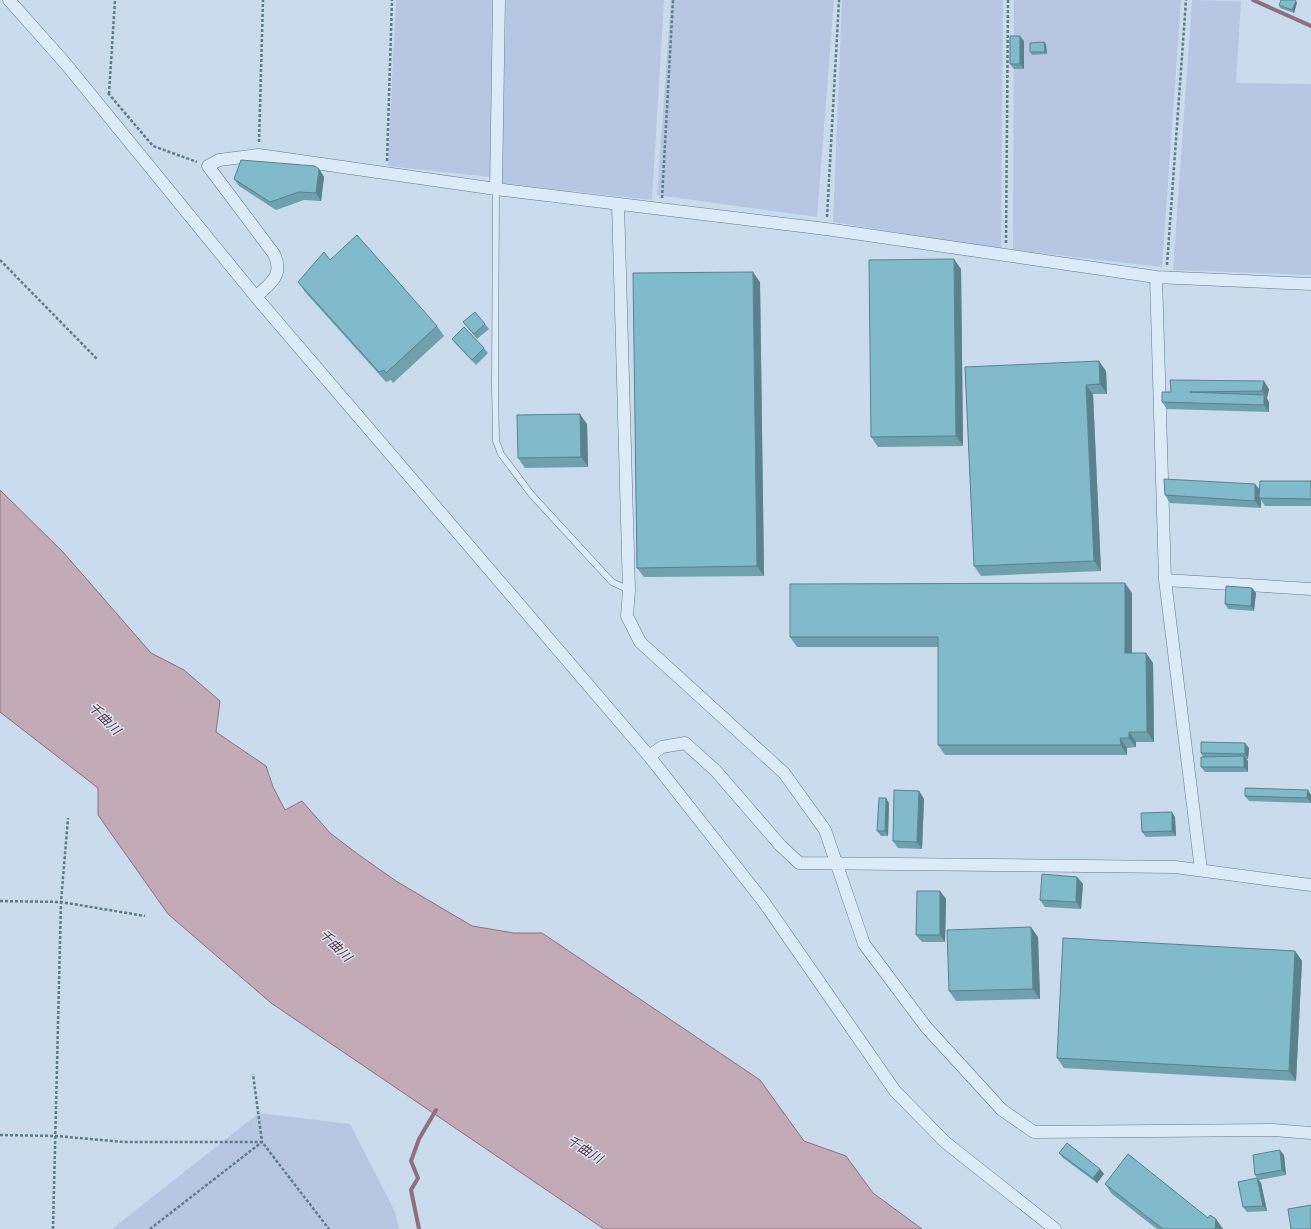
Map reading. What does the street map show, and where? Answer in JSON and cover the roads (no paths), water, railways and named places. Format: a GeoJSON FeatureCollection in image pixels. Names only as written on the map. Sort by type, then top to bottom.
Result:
{"type":"FeatureCollection","features":[{"type":"Feature","properties":{"kind":"street"},"geometry":{"type":"LineString","coordinates":[[9,0],[66,63],[256,297],[649,756],[764,901],[895,1091],[945,1142],[1055,1229]]}},
{"type":"Feature","properties":{"kind":"street"},"geometry":{"type":"LineString","coordinates":[[496,189],[499,0]]}},
{"type":"Feature","properties":{"kind":"street"},"geometry":{"type":"LineString","coordinates":[[256,297],[277,276],[279,263],[274,254],[208,166],[219,160],[259,155],[386,172],[496,189],[826,229],[1156,277],[1311,284]]}},
{"type":"Feature","properties":{"kind":"street"},"geometry":{"type":"LineString","coordinates":[[618,204],[629,590],[628,616],[640,642],[784,773],[825,830],[864,944],[926,1027],[1002,1110],[1034,1132],[1272,1130],[1311,1134]]}},
{"type":"Feature","properties":{"kind":"street"},"geometry":{"type":"LineString","coordinates":[[1156,277],[1166,580],[1201,870]]}},
{"type":"Feature","properties":{"kind":"street"},"geometry":{"type":"LineString","coordinates":[[1166,580],[1311,589]]}},
{"type":"Feature","properties":{"kind":"street"},"geometry":{"type":"LineString","coordinates":[[649,756],[662,747],[685,742],[716,771],[780,845],[799,863],[1175,867],[1311,885]]}},
{"type":"Feature","properties":{"kind":"lane"},"geometry":{"type":"LineString","coordinates":[[496,189],[496,441],[501,454],[531,494],[612,582],[629,590]]}},
{"type":"Feature","properties":{"kind":"water","name":"千曲川"},"geometry":{"type":"Polygon","coordinates":[[[0,490],[63,552],[151,653],[184,670],[220,701],[216,732],[266,766],[273,787],[285,810],[302,801],[330,833],[359,855],[396,881],[472,926],[514,933],[542,933],[760,1080],[804,1141],[846,1156],[873,1193],[922,1229],[604,1229],[271,1003],[168,914],[98,815],[98,788],[0,712],[0,490]]]}},
{"type":"Feature","properties":{"kind":"waterway"},"geometry":{"type":"LineString","coordinates":[[1253,0],[1311,26]]}},
{"type":"Feature","properties":{"kind":"waterway"},"geometry":{"type":"LineString","coordinates":[[419,1229],[411,1190],[418,1178],[411,1161],[419,1139],[436,1110]]}}]}
